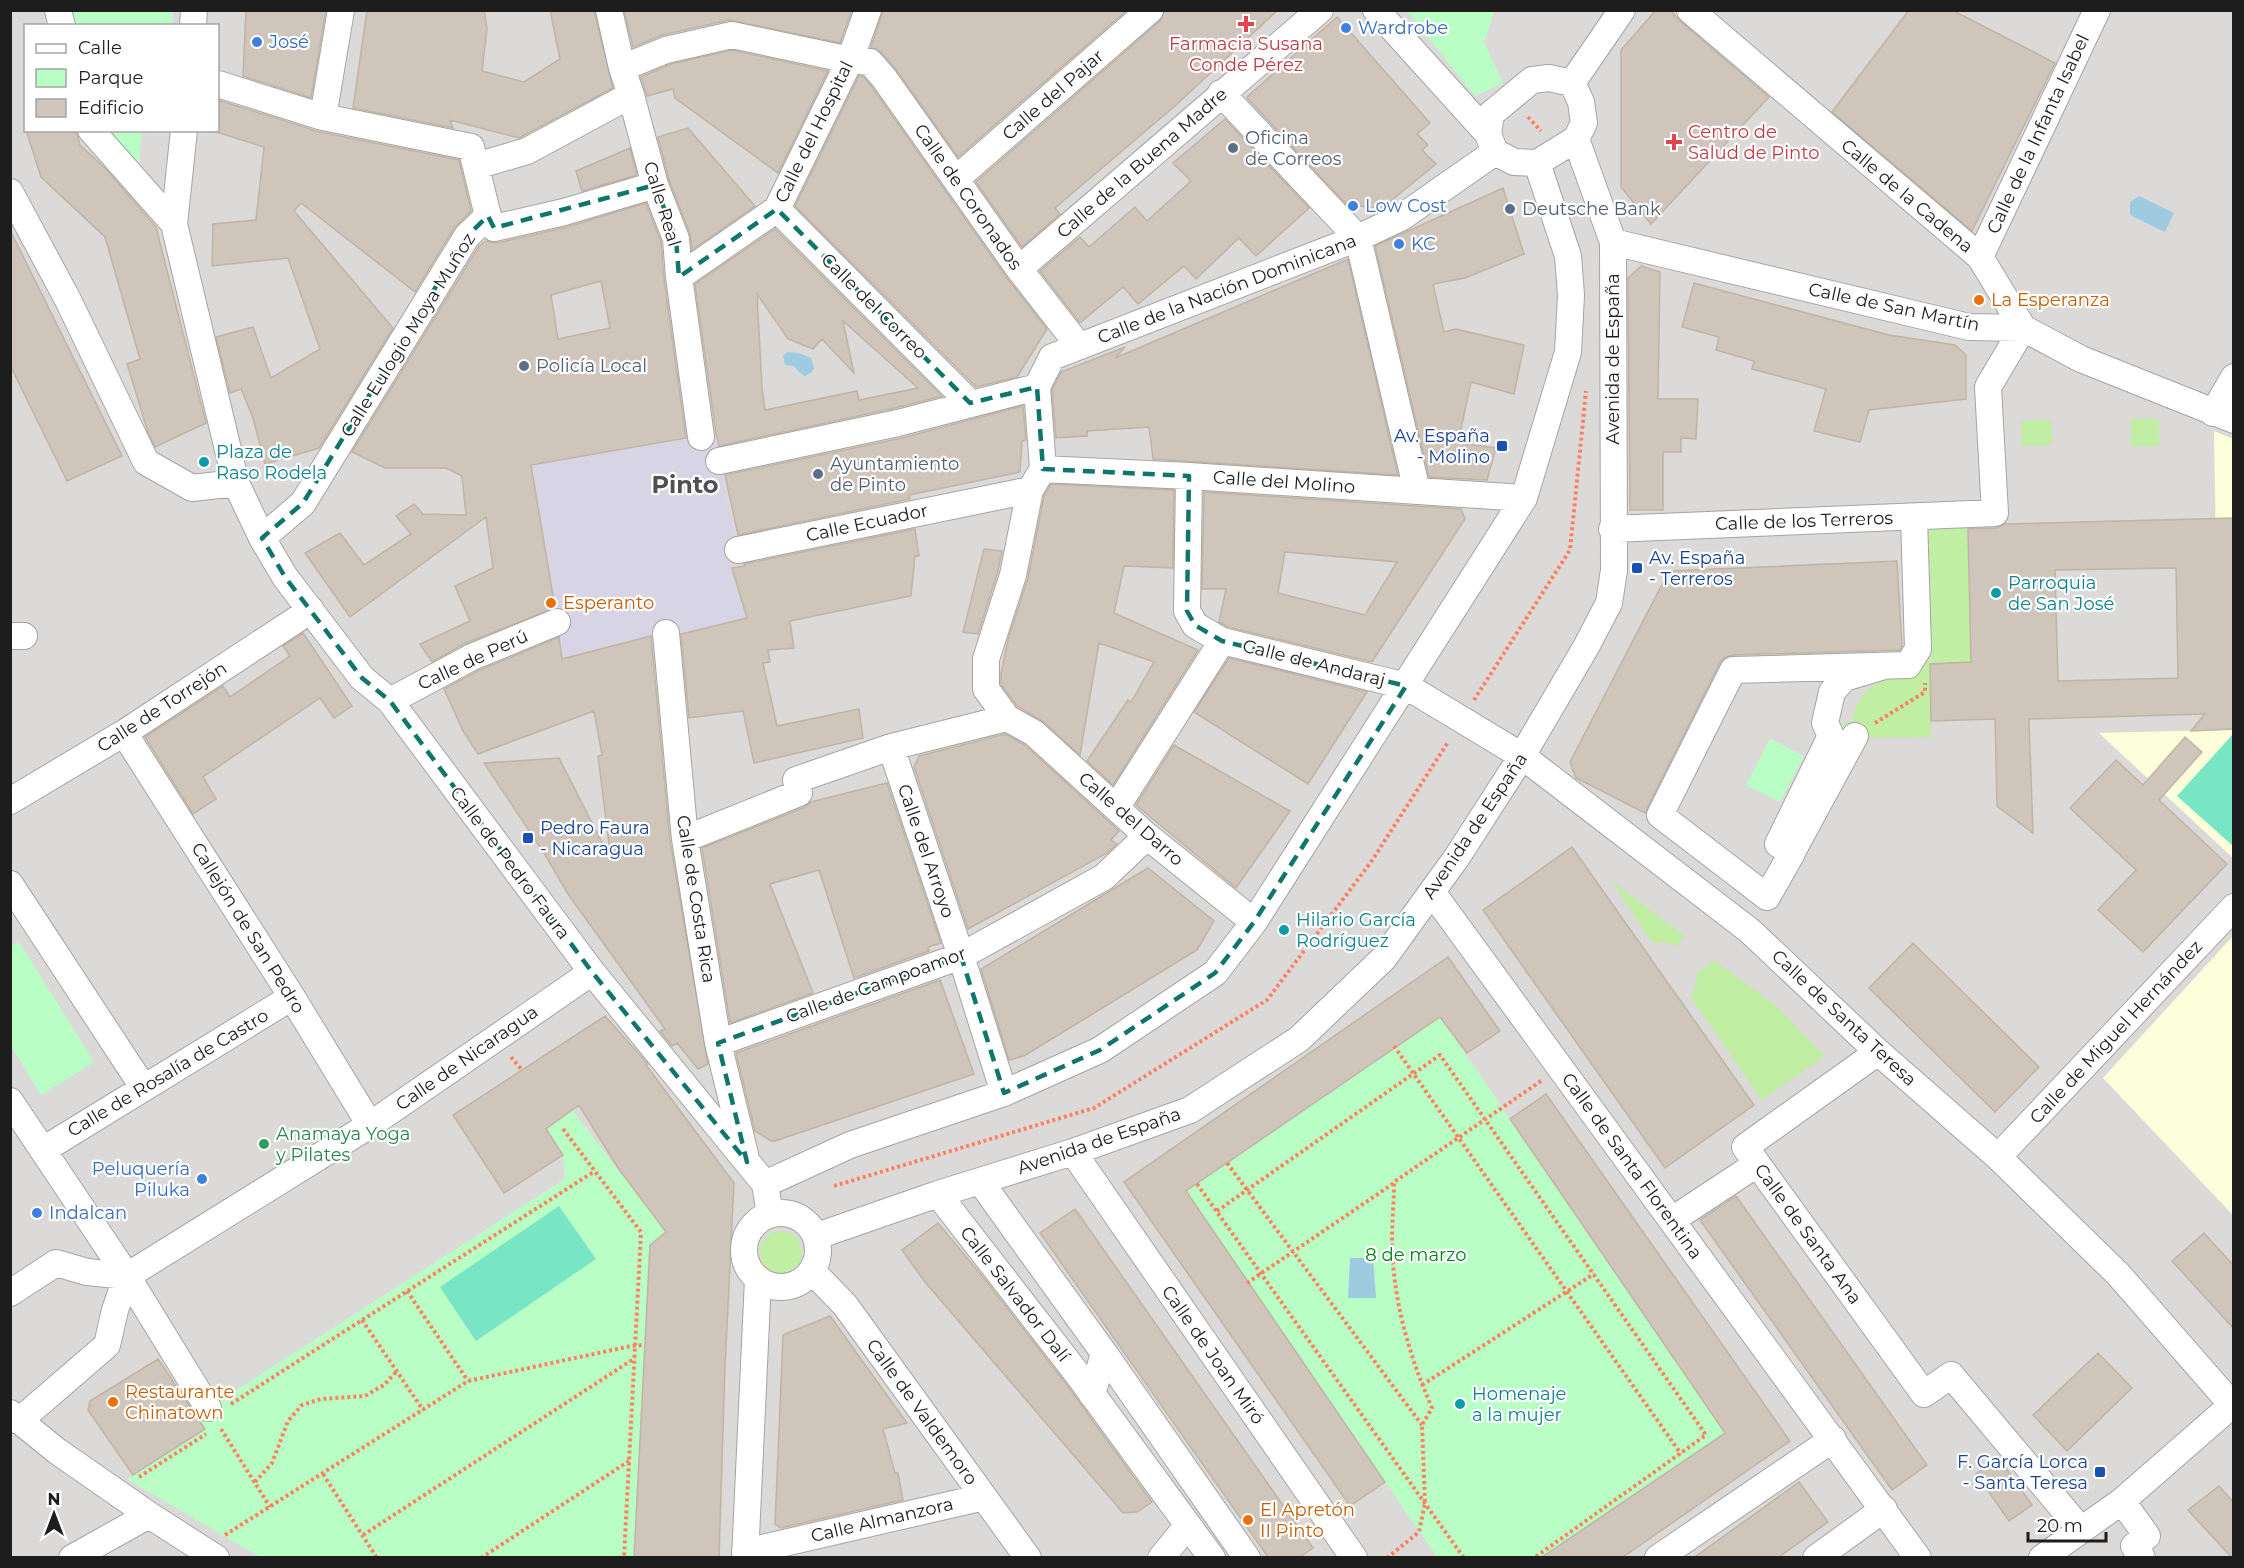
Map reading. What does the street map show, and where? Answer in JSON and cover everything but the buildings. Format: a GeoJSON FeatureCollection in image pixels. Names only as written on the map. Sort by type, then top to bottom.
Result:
{"type":"FeatureCollection","features":[{"type":"Feature","properties":{"kind":"street"},"geometry":{"type":"LineString","coordinates":[[323,117],[341,10]]}},
{"type":"Feature","properties":{"kind":"street","name":"Calle Real"},"geometry":{"type":"LineString","coordinates":[[609,10],[622,68],[632,95],[655,185],[676,238],[679,277],[701,437]]}},
{"type":"Feature","properties":{"kind":"street","name":"Calle del Hospital"},"geometry":{"type":"LineString","coordinates":[[679,277],[777,208],[850,60],[868,10]]}},
{"type":"Feature","properties":{"kind":"street","name":"Calle del Pajar"},"geometry":{"type":"LineString","coordinates":[[956,179],[1150,10]]}},
{"type":"Feature","properties":{"kind":"street","name":"Calle de la Buena Madre"},"geometry":{"type":"LineString","coordinates":[[1019,270],[1221,93],[1320,10]]}},
{"type":"Feature","properties":{"kind":"street"},"geometry":{"type":"LineString","coordinates":[[1376,10],[1492,143],[1514,162],[1537,163],[1576,139],[1584,123],[1581,102],[1572,83]]}},
{"type":"Feature","properties":{"kind":"street","name":"Calle de la Cadena"},"geometry":{"type":"LineString","coordinates":[[1690,10],[1980,257],[2023,328]]}},
{"type":"Feature","properties":{"kind":"street","name":"Calle de la Infanta Isabel"},"geometry":{"type":"LineString","coordinates":[[1980,257],[2097,10]]}},
{"type":"Feature","properties":{"kind":"street"},"geometry":{"type":"LineString","coordinates":[[1572,83],[1616,13]]}},
{"type":"Feature","properties":{"kind":"street","name":"Calle de Coronados"},"geometry":{"type":"LineString","coordinates":[[622,68],[666,50],[732,35],[870,63],[956,179],[1019,270],[1079,346]]}},
{"type":"Feature","properties":{"kind":"street"},"geometry":{"type":"LineString","coordinates":[[1492,143],[1491,114],[1532,80],[1549,78],[1572,83]]}},
{"type":"Feature","properties":{"kind":"street"},"geometry":{"type":"LineString","coordinates":[[219,84],[323,117],[473,157],[527,151],[632,95]]}},
{"type":"Feature","properties":{"kind":"street"},"geometry":{"type":"LineString","coordinates":[[1221,93],[1358,238],[1418,491]]}},
{"type":"Feature","properties":{"kind":"street"},"geometry":{"type":"LineString","coordinates":[[93,132],[174,224]]}},
{"type":"Feature","properties":{"kind":"street"},"geometry":{"type":"LineString","coordinates":[[174,224],[184,132]]}},
{"type":"Feature","properties":{"kind":"street","name":"Avenida de España"},"geometry":{"type":"LineString","coordinates":[[817,1236],[938,1194],[1073,1152],[1190,1110],[1299,1039],[1383,958],[1457,857],[1522,756],[1609,603],[1614,570],[1612,529],[1613,242],[1576,139]]}},
{"type":"Feature","properties":{"kind":"street","name":"Calle de la Nación Dominicana"},"geometry":{"type":"LineString","coordinates":[[1037,387],[1052,357],[1358,238],[1402,217],[1492,143]]}},
{"type":"Feature","properties":{"kind":"street"},"geometry":{"type":"LineString","coordinates":[[473,157],[491,222],[564,212],[655,185]]}},
{"type":"Feature","properties":{"kind":"street"},"geometry":{"type":"LineString","coordinates":[[770,1214],[765,1184],[850,1145],[1004,1093],[1100,1050],[1215,973],[1254,922],[1524,498],[1568,352],[1571,295],[1568,256],[1537,163]]}},
{"type":"Feature","properties":{"kind":"street"},"geometry":{"type":"LineString","coordinates":[[10,192],[68,300],[146,462],[192,488],[237,483]]}},
{"type":"Feature","properties":{"kind":"street","name":"Calle del Correo"},"geometry":{"type":"LineString","coordinates":[[777,208],[970,403]]}},
{"type":"Feature","properties":{"kind":"street","name":"Calle Eulogio Moya Muñoz"},"geometry":{"type":"LineString","coordinates":[[262,538],[303,503],[467,236],[491,222]]}},
{"type":"Feature","properties":{"kind":"street","name":"Calle de Pedro Faura"},"geometry":{"type":"LineString","coordinates":[[174,224],[237,483],[262,538],[285,577],[362,678],[390,701],[592,972],[765,1184]]}},
{"type":"Feature","properties":{"kind":"street","name":"Calle de San Martín"},"geometry":{"type":"LineString","coordinates":[[1613,242],[1969,327],[2023,328],[2081,359],[2223,417]]}},
{"type":"Feature","properties":{"kind":"street","name":"Calle de los Terreros"},"geometry":{"type":"LineString","coordinates":[[1612,529],[1995,513],[1988,387],[2023,328]]}},
{"type":"Feature","properties":{"kind":"street"},"geometry":{"type":"LineString","coordinates":[[2223,417],[2234,377]]}},
{"type":"Feature","properties":{"kind":"street"},"geometry":{"type":"LineString","coordinates":[[685,839],[799,793],[796,780],[891,747],[1007,718],[986,689],[986,659],[1013,575],[1037,479],[1037,387],[898,423],[719,461]]}},
{"type":"Feature","properties":{"kind":"street","name":"Calle del Molino"},"geometry":{"type":"LineString","coordinates":[[1037,479],[1189,476],[1524,498]]}},
{"type":"Feature","properties":{"kind":"street","name":"Calle de Andaraj"},"geometry":{"type":"LineString","coordinates":[[1189,476],[1187,610],[1195,625],[1222,640],[1406,686]]}},
{"type":"Feature","properties":{"kind":"street","name":"Calle Ecuador"},"geometry":{"type":"LineString","coordinates":[[738,549],[1037,479]]}},
{"type":"Feature","properties":{"kind":"street"},"geometry":{"type":"LineString","coordinates":[[1854,736],[1767,897],[1660,814],[1733,670],[1908,665],[1921,654],[1914,517]]}},
{"type":"Feature","properties":{"kind":"street","name":"Calle de Torrejón"},"geometry":{"type":"LineString","coordinates":[[10,801],[124,733],[311,610]]}},
{"type":"Feature","properties":{"kind":"street","name":"Calle de Perú"},"geometry":{"type":"LineString","coordinates":[[390,701],[472,657],[557,622]]}},
{"type":"Feature","properties":{"kind":"street","name":"Calle de Costa Rica"},"geometry":{"type":"LineString","coordinates":[[666,633],[685,839],[718,1042],[747,1162]]}},
{"type":"Feature","properties":{"kind":"street"},"geometry":{"type":"LineString","coordinates":[[1116,808],[1222,640]]}},
{"type":"Feature","properties":{"kind":"street"},"geometry":{"type":"LineString","coordinates":[[1792,853],[1778,844],[1831,736],[1825,723],[1832,692],[1844,678],[1884,666]]}},
{"type":"Feature","properties":{"kind":"street","name":"Calle de Santa Teresa"},"geometry":{"type":"LineString","coordinates":[[1406,686],[1522,756],[1750,931],[1878,1052],[1998,1157],[2118,1274],[2233,1406]]}},
{"type":"Feature","properties":{"kind":"street","name":"Calle del Darro"},"geometry":{"type":"LineString","coordinates":[[1007,718],[1034,733],[1147,836],[1254,922]]}},
{"type":"Feature","properties":{"kind":"street","name":"Callejón de San Pedro"},"geometry":{"type":"LineString","coordinates":[[124,733],[370,1125]]}},
{"type":"Feature","properties":{"kind":"street","name":"Calle del Arroyo"},"geometry":{"type":"LineString","coordinates":[[891,747],[1004,1093]]}},
{"type":"Feature","properties":{"kind":"street","name":"Calle de Campoamor"},"geometry":{"type":"LineString","coordinates":[[718,1042],[961,956],[1104,877],[1147,836]]}},
{"type":"Feature","properties":{"kind":"street"},"geometry":{"type":"LineString","coordinates":[[10,884],[143,1087]]}},
{"type":"Feature","properties":{"kind":"street","name":"Calle de Santa Florentina"},"geometry":{"type":"LineString","coordinates":[[1432,892],[1918,1557]]}},
{"type":"Feature","properties":{"kind":"street","name":"Calle de Miguel Hernández"},"geometry":{"type":"LineString","coordinates":[[1998,1157],[2234,907]]}},
{"type":"Feature","properties":{"kind":"street","name":"Calle de Nicaragua"},"geometry":{"type":"LineString","coordinates":[[127,1276],[370,1125],[592,972]]}},
{"type":"Feature","properties":{"kind":"street","name":"Calle de Rosalía de Castro"},"geometry":{"type":"LineString","coordinates":[[43,1149],[292,998]]}},
{"type":"Feature","properties":{"kind":"street","name":"Calle de Santa Ana"},"geometry":{"type":"LineString","coordinates":[[1878,1052],[1745,1147],[1924,1394],[1951,1376],[2081,1530]]}},
{"type":"Feature","properties":{"kind":"street"},"geometry":{"type":"LineString","coordinates":[[10,1101],[127,1276],[215,1418]]}},
{"type":"Feature","properties":{"kind":"street","name":"Calle de Joan Miró"},"geometry":{"type":"LineString","coordinates":[[1073,1152],[1354,1557]]}},
{"type":"Feature","properties":{"kind":"street"},"geometry":{"type":"LineString","coordinates":[[1672,1220],[1757,1164]]}},
{"type":"Feature","properties":{"kind":"street","name":"Calle Salvador Dalí"},"geometry":{"type":"LineString","coordinates":[[980,1181],[1247,1557]]}},
{"type":"Feature","properties":{"kind":"street","name":"Calle Salvador Dalí"},"geometry":{"type":"LineString","coordinates":[[938,1194],[1092,1395],[1212,1557]]}},
{"type":"Feature","properties":{"kind":"street"},"geometry":{"type":"LineString","coordinates":[[783,1212],[799,1216],[809,1224],[817,1236],[818,1257],[813,1271],[803,1281],[791,1286],[769,1285],[758,1279],[746,1264],[743,1251],[746,1237],[752,1226],[770,1214],[783,1212]]}},
{"type":"Feature","properties":{"kind":"street"},"geometry":{"type":"LineString","coordinates":[[10,1293],[56,1263],[87,1272],[127,1276]]}},
{"type":"Feature","properties":{"kind":"street","name":"Calle de Valdemoro"},"geometry":{"type":"LineString","coordinates":[[813,1271],[845,1305],[1028,1557]]}},
{"type":"Feature","properties":{"kind":"street"},"geometry":{"type":"LineString","coordinates":[[127,1276],[115,1310],[107,1345],[15,1417],[116,1492],[209,1553]]}},
{"type":"Feature","properties":{"kind":"street"},"geometry":{"type":"LineString","coordinates":[[745,1555],[758,1279]]}},
{"type":"Feature","properties":{"kind":"street"},"geometry":{"type":"LineString","coordinates":[[1092,1395],[1104,1353]]}},
{"type":"Feature","properties":{"kind":"street"},"geometry":{"type":"LineString","coordinates":[[2042,1557],[2122,1501],[2233,1406]]}},
{"type":"Feature","properties":{"kind":"street"},"geometry":{"type":"LineString","coordinates":[[1658,1557],[1833,1439]]}},
{"type":"Feature","properties":{"kind":"street","name":"Calle Almanzora"},"geometry":{"type":"LineString","coordinates":[[745,1555],[984,1497]]}},
{"type":"Feature","properties":{"kind":"street"},"geometry":{"type":"LineString","coordinates":[[2122,1501],[2147,1536],[2134,1546],[2142,1557]]}},
{"type":"Feature","properties":{"kind":"street"},"geometry":{"type":"LineString","coordinates":[[1816,1557],[1884,1509]]}},
{"type":"Feature","properties":{"kind":"street"},"geometry":{"type":"LineString","coordinates":[[72,1557],[149,1515]]}},
{"type":"Feature","properties":{"kind":"street"},"geometry":{"type":"LineString","coordinates":[[1161,1557],[1188,1525]]}},
{"type":"Feature","properties":{"kind":"path"},"geometry":{"type":"LineString","coordinates":[[1854,736],[1925,692],[1921,654]]}},
{"type":"Feature","properties":{"kind":"path"},"geometry":{"type":"LineString","coordinates":[[1394,1046],[1681,1454]]}},
{"type":"Feature","properties":{"kind":"path"},"geometry":{"type":"LineString","coordinates":[[1217,1210],[1440,1055],[1706,1435],[1534,1557]]}},
{"type":"Feature","properties":{"kind":"path"},"geometry":{"type":"LineString","coordinates":[[1247,1283],[1561,1068]]}},
{"type":"Feature","properties":{"kind":"path"},"geometry":{"type":"LineString","coordinates":[[563,1129],[641,1232],[624,1557]]}},
{"type":"Feature","properties":{"kind":"path"},"geometry":{"type":"LineString","coordinates":[[1227,1163],[1422,1425]]}},
{"type":"Feature","properties":{"kind":"path"},"geometry":{"type":"LineString","coordinates":[[116,1492],[215,1418],[362,1320],[595,1171]]}},
{"type":"Feature","properties":{"kind":"path"},"geometry":{"type":"LineString","coordinates":[[1388,1557],[1419,1532],[1425,1503],[1422,1425],[1432,1408],[1407,1342],[1395,1279],[1392,1242],[1394,1182]]}},
{"type":"Feature","properties":{"kind":"path"},"geometry":{"type":"LineString","coordinates":[[1197,1184],[1464,1557]]}},
{"type":"Feature","properties":{"kind":"path"},"geometry":{"type":"LineString","coordinates":[[1422,1385],[1594,1274]]}},
{"type":"Feature","properties":{"kind":"path"},"geometry":{"type":"LineString","coordinates":[[407,1291],[468,1382]]}},
{"type":"Feature","properties":{"kind":"path"},"geometry":{"type":"LineString","coordinates":[[362,1320],[423,1410]]}},
{"type":"Feature","properties":{"kind":"path"},"geometry":{"type":"LineString","coordinates":[[209,1553],[270,1507],[468,1382],[644,1345]]}},
{"type":"Feature","properties":{"kind":"path"},"geometry":{"type":"LineString","coordinates":[[363,1535],[635,1358]]}},
{"type":"Feature","properties":{"kind":"path"},"geometry":{"type":"LineString","coordinates":[[255,1482],[272,1463],[288,1421],[302,1406],[321,1399],[365,1396],[384,1385],[397,1371]]}},
{"type":"Feature","properties":{"kind":"path"},"geometry":{"type":"LineString","coordinates":[[215,1418],[270,1507]]}},
{"type":"Feature","properties":{"kind":"path"},"geometry":{"type":"LineString","coordinates":[[481,1557],[630,1461]]}},
{"type":"Feature","properties":{"kind":"path"},"geometry":{"type":"LineString","coordinates":[[323,1474],[377,1557]]}},
{"type":"Feature","properties":{"kind":"highlighted area"},"geometry":{"type":"Polygon","coordinates":[[[655,185],[676,239],[679,277],[777,209],[970,403],[1037,387],[1043,469],[1189,476],[1187,611],[1195,625],[1222,641],[1406,686],[1254,922],[1215,973],[1100,1050],[1004,1093],[961,956],[718,1043],[747,1162],[592,972],[390,701],[362,678],[285,577],[262,538],[303,503],[467,236],[488,216],[494,228],[655,185]]]}},
{"type":"Feature","properties":{"kind":"shaded area"},"geometry":{"type":"Polygon","coordinates":[[[11,11],[2233,11],[2233,1557],[11,1557],[11,11]]]}},
{"type":"Feature","properties":{"kind":"shaded area"},"geometry":{"type":"Polygon","coordinates":[[[2214,431],[2233,439],[2233,858],[2099,733],[2219,730],[2214,431]]]}},
{"type":"Feature","properties":{"kind":"shaded area"},"geometry":{"type":"Polygon","coordinates":[[[716,436],[738,550],[729,560],[747,619],[683,634],[666,633],[562,659],[531,465],[683,438],[716,436]]]}},
{"type":"Feature","properties":{"kind":"shaded area"},"geometry":{"type":"Polygon","coordinates":[[[2233,936],[2233,1215],[2103,1078],[2233,936]]]}},
{"type":"Feature","properties":{"kind":"green space"},"geometry":{"type":"Polygon","coordinates":[[[68,11],[173,11],[172,24],[72,24],[68,11]]]}},
{"type":"Feature","properties":{"kind":"green space"},"geometry":{"type":"Polygon","coordinates":[[[1407,11],[1494,11],[1484,43],[1503,83],[1475,96],[1407,11]]]}},
{"type":"Feature","properties":{"kind":"green space"},"geometry":{"type":"Polygon","coordinates":[[[104,132],[142,132],[139,164],[104,132]]]}},
{"type":"Feature","properties":{"kind":"green space"},"geometry":{"type":"Polygon","coordinates":[[[2131,419],[2159,419],[2159,446],[2131,446],[2131,419]]]}},
{"type":"Feature","properties":{"kind":"green space"},"geometry":{"type":"Polygon","coordinates":[[[2051,420],[2052,445],[2022,446],[2021,421],[2051,420]]]}},
{"type":"Feature","properties":{"kind":"green space"},"geometry":{"type":"Polygon","coordinates":[[[1967,525],[1971,662],[1930,664],[1931,737],[1862,738],[1845,734],[1840,725],[1852,722],[1855,710],[1865,692],[1872,686],[1890,679],[1913,677],[1913,668],[1920,659],[1932,658],[1929,526],[1967,525]]]}},
{"type":"Feature","properties":{"kind":"green space"},"geometry":{"type":"Polygon","coordinates":[[[2233,734],[2233,846],[2177,796],[2233,734]]]}},
{"type":"Feature","properties":{"kind":"green space"},"geometry":{"type":"Polygon","coordinates":[[[1770,739],[1804,756],[1780,802],[1746,785],[1770,739]]]}},
{"type":"Feature","properties":{"kind":"green space"},"geometry":{"type":"Polygon","coordinates":[[[1612,881],[1684,936],[1678,946],[1665,942],[1652,943],[1612,881]]]}},
{"type":"Feature","properties":{"kind":"green space"},"geometry":{"type":"Polygon","coordinates":[[[19,942],[94,1062],[41,1095],[11,1046],[11,947],[19,942]]]}},
{"type":"Feature","properties":{"kind":"green space"},"geometry":{"type":"Polygon","coordinates":[[[1715,961],[1775,1005],[1825,1056],[1762,1100],[1691,997],[1698,971],[1715,961]]]}},
{"type":"Feature","properties":{"kind":"green space","name":"8 de marzo"},"geometry":{"type":"Polygon","coordinates":[[[1440,1017],[1725,1433],[1542,1557],[1437,1557],[1185,1191],[1440,1017]]]}},
{"type":"Feature","properties":{"kind":"green space"},"geometry":{"type":"Polygon","coordinates":[[[572,1110],[666,1232],[650,1245],[634,1557],[260,1557],[127,1479],[201,1432],[202,1424],[196,1416],[565,1179],[563,1155],[546,1129],[572,1110]]]}},
{"type":"Feature","properties":{"kind":"green space"},"geometry":{"type":"Polygon","coordinates":[[[559,1206],[596,1259],[476,1341],[440,1287],[559,1206]]]}},
{"type":"Feature","properties":{"kind":"green space"},"geometry":{"type":"Polygon","coordinates":[[[781,1231],[796,1237],[802,1252],[796,1267],[781,1273],[766,1267],[760,1252],[766,1237],[781,1231]]]}},
{"type":"Feature","properties":{"kind":"water"},"geometry":{"type":"Polygon","coordinates":[[[2139,196],[2174,213],[2165,232],[2130,215],[2130,202],[2139,196]]]}},
{"type":"Feature","properties":{"kind":"water"},"geometry":{"type":"Polygon","coordinates":[[[787,352],[799,353],[811,358],[814,368],[812,372],[805,376],[794,366],[785,365],[783,356],[787,352]]]}},
{"type":"Feature","properties":{"kind":"water"},"geometry":{"type":"Polygon","coordinates":[[[1350,1258],[1373,1258],[1376,1298],[1348,1298],[1350,1258]]]}},
{"type":"Feature","properties":{"kind":"place","name":"Farmacia Susana Conde Pérez"},"geometry":{"type":"Point","coordinates":[1246,24]}},
{"type":"Feature","properties":{"kind":"place","name":"Wardrobe"},"geometry":{"type":"Point","coordinates":[1346,28]}},
{"type":"Feature","properties":{"kind":"place","name":"José"},"geometry":{"type":"Point","coordinates":[257,42]}},
{"type":"Feature","properties":{"kind":"place","name":"Centro de Salud de Pinto"},"geometry":{"type":"Point","coordinates":[1674,142]}},
{"type":"Feature","properties":{"kind":"place","name":"Oficina de Correos"},"geometry":{"type":"Point","coordinates":[1233,148]}},
{"type":"Feature","properties":{"kind":"place","name":"Low Cost"},"geometry":{"type":"Point","coordinates":[1353,206]}},
{"type":"Feature","properties":{"kind":"place","name":"Deutsche Bank"},"geometry":{"type":"Point","coordinates":[1510,209]}},
{"type":"Feature","properties":{"kind":"place","name":"KC"},"geometry":{"type":"Point","coordinates":[1399,244]}},
{"type":"Feature","properties":{"kind":"place","name":"La Esperanza"},"geometry":{"type":"Point","coordinates":[1979,300]}},
{"type":"Feature","properties":{"kind":"place","name":"Policía Local"},"geometry":{"type":"Point","coordinates":[524,366]}},
{"type":"Feature","properties":{"kind":"place","name":"Av. España - Molino"},"geometry":{"type":"Point","coordinates":[1502,446]}},
{"type":"Feature","properties":{"kind":"place","name":"Plaza de Raso Rodela"},"geometry":{"type":"Point","coordinates":[204,462]}},
{"type":"Feature","properties":{"kind":"place","name":"Ayuntamiento de Pinto"},"geometry":{"type":"Point","coordinates":[818,474]}},
{"type":"Feature","properties":{"kind":"place","name":"Av. España - Terreros"},"geometry":{"type":"Point","coordinates":[1637,568]}},
{"type":"Feature","properties":{"kind":"place","name":"Parroquia de San José"},"geometry":{"type":"Point","coordinates":[1996,593]}},
{"type":"Feature","properties":{"kind":"place","name":"Esperanto"},"geometry":{"type":"Point","coordinates":[551,603]}},
{"type":"Feature","properties":{"kind":"place","name":"Pedro Faura - Nicaragua"},"geometry":{"type":"Point","coordinates":[528,838]}},
{"type":"Feature","properties":{"kind":"place","name":"Hilario García Rodríguez"},"geometry":{"type":"Point","coordinates":[1284,930]}},
{"type":"Feature","properties":{"kind":"place","name":"Anamaya Yoga y Pilates"},"geometry":{"type":"Point","coordinates":[264,1144]}},
{"type":"Feature","properties":{"kind":"place","name":"Peluquería Piluka"},"geometry":{"type":"Point","coordinates":[202,1179]}},
{"type":"Feature","properties":{"kind":"place","name":"Indalcan"},"geometry":{"type":"Point","coordinates":[37,1213]}},
{"type":"Feature","properties":{"kind":"place","name":"Restaurante Chinatown"},"geometry":{"type":"Point","coordinates":[113,1402]}},
{"type":"Feature","properties":{"kind":"place","name":"Homenaje a la mujer"},"geometry":{"type":"Point","coordinates":[1460,1404]}},
{"type":"Feature","properties":{"kind":"place","name":"F. García Lorca - Santa Teresa"},"geometry":{"type":"Point","coordinates":[2100,1472]}},
{"type":"Feature","properties":{"kind":"place","name":"El Apretón II Pinto"},"geometry":{"type":"Point","coordinates":[1248,1520]}},
{"type":"Feature","properties":{"kind":"district","name":"Pinto"},"geometry":{"type":"Point","coordinates":[685,485]}}]}
